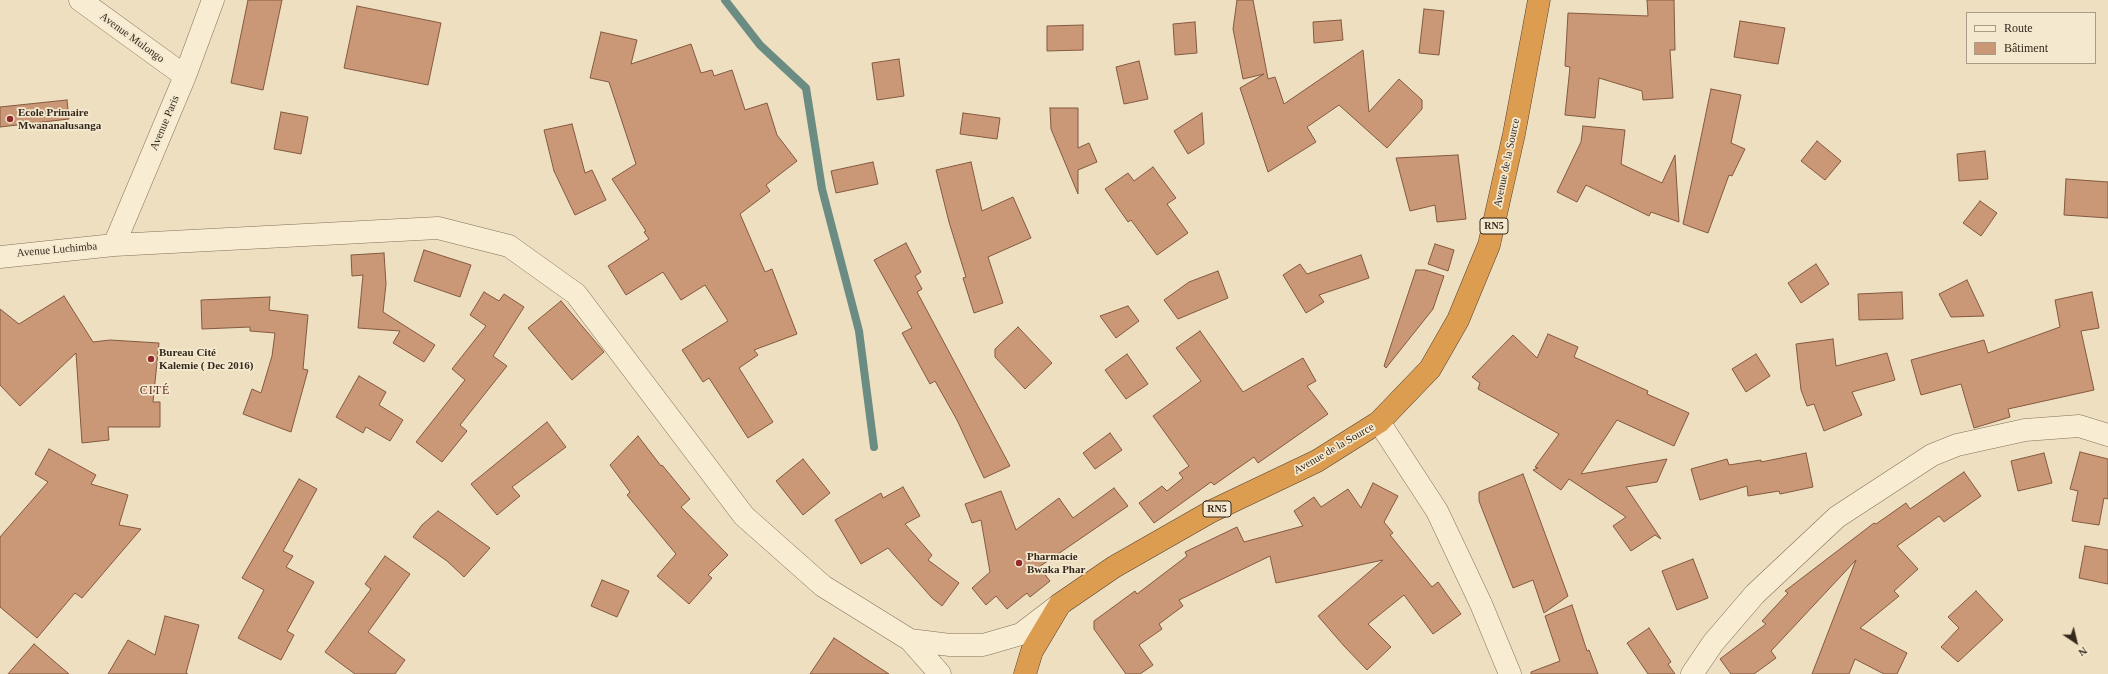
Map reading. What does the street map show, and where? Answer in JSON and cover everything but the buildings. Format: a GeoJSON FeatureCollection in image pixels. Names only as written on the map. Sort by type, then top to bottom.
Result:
{"type":"FeatureCollection","features":[{"type":"Feature","properties":{"kind":"highway","name":"Avenue de la Source"},"geometry":{"type":"LineString","coordinates":[[1024,674],[1032,651],[1060,604],[1114,566],[1212,511],[1317,461],[1379,422],[1430,369],[1458,320],[1489,245],[1514,134],[1539,0]]}},
{"type":"Feature","properties":{"kind":"street","name":"Avenue Mulongo"},"geometry":{"type":"LineString","coordinates":[[80,0],[185,76]]}},
{"type":"Feature","properties":{"kind":"street","name":"Avenue Paris"},"geometry":{"type":"LineString","coordinates":[[114,245],[185,76],[213,0]]}},
{"type":"Feature","properties":{"kind":"street","name":"Avenue Luchimba"},"geometry":{"type":"LineString","coordinates":[[0,257],[114,245],[438,228],[509,246],[576,294],[744,516],[823,586],[910,640]]}},
{"type":"Feature","properties":{"kind":"street"},"geometry":{"type":"LineString","coordinates":[[1379,422],[1437,511],[1481,604],[1510,674]]}},
{"type":"Feature","properties":{"kind":"street"},"geometry":{"type":"LineString","coordinates":[[1692,674],[1713,643],[1755,594],[1837,517],[1932,455],[1957,445],[2026,430],[2079,426],[2108,435]]}},
{"type":"Feature","properties":{"kind":"street"},"geometry":{"type":"LineString","coordinates":[[910,640],[950,645],[983,645],[1022,634],[1060,604]]}},
{"type":"Feature","properties":{"kind":"street"},"geometry":{"type":"LineString","coordinates":[[910,640],[940,674]]}},
{"type":"Feature","properties":{"kind":"waterway"},"geometry":{"type":"LineString","coordinates":[[725,0],[760,45],[806,88],[822,189],[859,331],[874,447]]}},
{"type":"Feature","properties":{"kind":"place","name":"Ecole Primaire Mwananalusanga"},"geometry":{"type":"Point","coordinates":[10,119]}},
{"type":"Feature","properties":{"kind":"place","name":"Bureau Cité Kalemie ( Dec 2016)"},"geometry":{"type":"Point","coordinates":[151,359]}},
{"type":"Feature","properties":{"kind":"place","name":"Pharmacie Bwaka Phar"},"geometry":{"type":"Point","coordinates":[1019,563]}},
{"type":"Feature","properties":{"kind":"district","name":"CITÉ"},"geometry":{"type":"Point","coordinates":[155,391]}}]}
